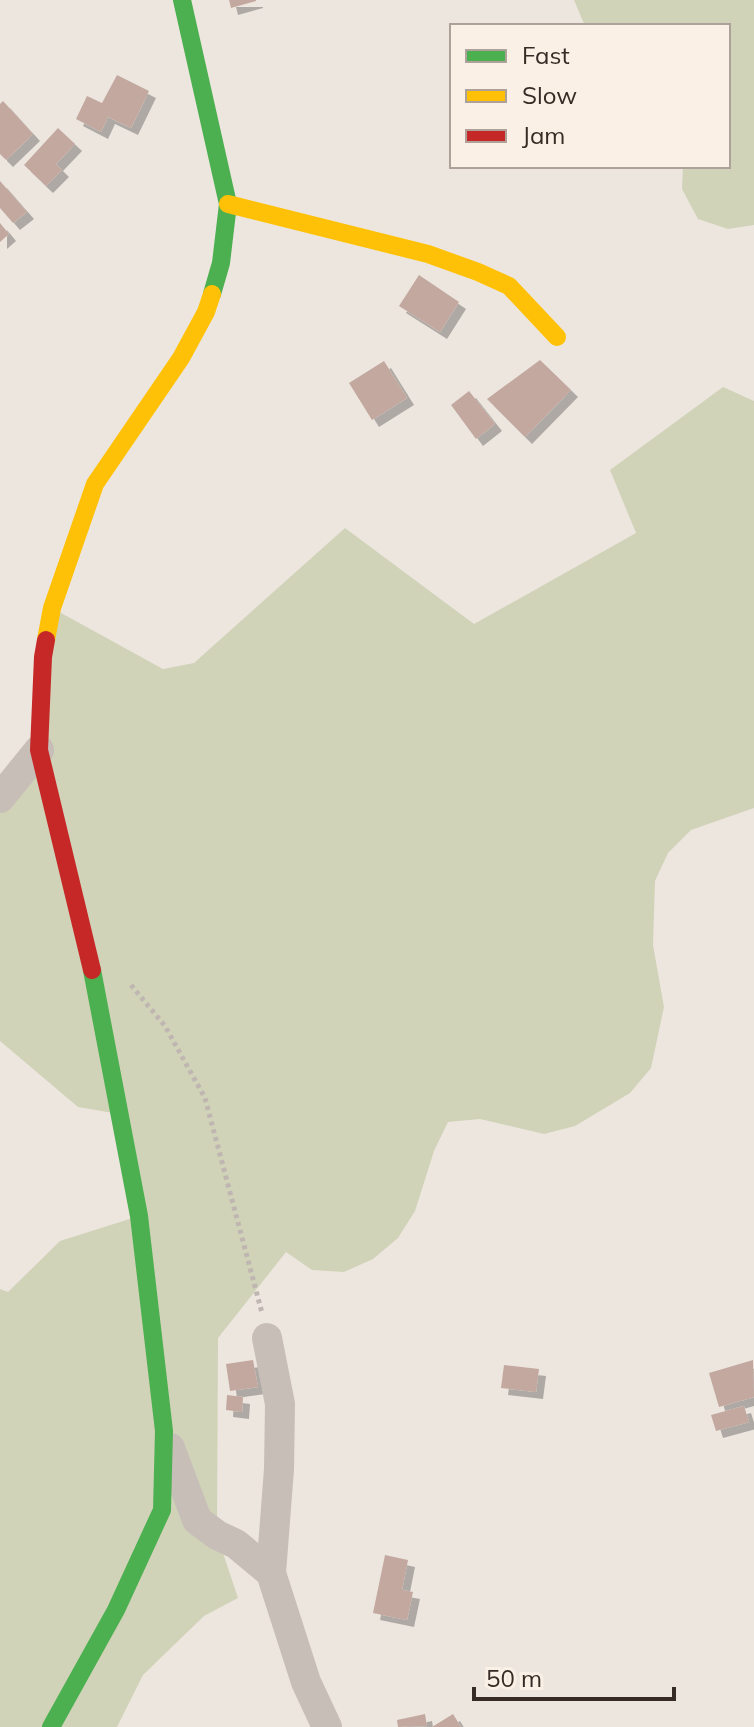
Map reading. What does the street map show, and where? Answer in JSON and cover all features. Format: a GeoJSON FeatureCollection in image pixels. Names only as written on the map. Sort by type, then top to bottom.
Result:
{"type":"FeatureCollection","features":[{"type":"Feature","properties":{"kind":"street"},"geometry":{"type":"LineString","coordinates":[[51,1727],[116,1610],[162,1510],[164,1431],[139,1216],[88,949],[39,750],[43,657],[52,608],[95,484],[181,358],[206,312],[221,263],[228,204],[182,0]]}},
{"type":"Feature","properties":{"kind":"street"},"geometry":{"type":"LineString","coordinates":[[228,204],[428,254],[478,272],[509,286],[557,337]]}},
{"type":"Feature","properties":{"kind":"street"},"geometry":{"type":"LineString","coordinates":[[3,787],[39,750]]}},
{"type":"Feature","properties":{"kind":"street"},"geometry":{"type":"LineString","coordinates":[[267,1338],[280,1404],[279,1469],[271,1573],[306,1682],[327,1727]]}},
{"type":"Feature","properties":{"kind":"street"},"geometry":{"type":"LineString","coordinates":[[164,1431],[197,1520],[236,1544],[271,1573]]}},
{"type":"Feature","properties":{"kind":"path"},"geometry":{"type":"LineString","coordinates":[[129,983],[165,1026],[205,1098],[257,1288],[267,1338]]}},
{"type":"Feature","properties":{"kind":"green space"},"geometry":{"type":"Polygon","coordinates":[[[574,0],[754,0],[754,225],[728,229],[698,219],[682,189],[683,168],[730,168],[730,24],[584,24],[574,0]]]}},
{"type":"Feature","properties":{"kind":"green space"},"geometry":{"type":"Polygon","coordinates":[[[723,387],[754,401],[754,808],[691,830],[668,853],[655,881],[653,945],[664,1007],[651,1068],[630,1093],[575,1126],[544,1134],[480,1119],[448,1122],[434,1151],[415,1211],[398,1238],[373,1259],[344,1272],[312,1270],[286,1252],[218,1338],[217,1535],[238,1598],[204,1616],[143,1675],[117,1727],[0,1727],[0,1289],[8,1292],[60,1241],[139,1216],[119,1114],[78,1107],[0,1041],[0,798],[39,750],[52,608],[163,669],[194,663],[345,528],[474,624],[636,533],[610,470],[723,387]]]}},
{"type":"Feature","properties":{"kind":"building"},"geometry":{"type":"Polygon","coordinates":[[[229,0],[256,0],[256,1],[231,8],[229,0]]]}},
{"type":"Feature","properties":{"kind":"building"},"geometry":{"type":"Polygon","coordinates":[[[117,75],[149,91],[131,128],[108,117],[101,132],[76,119],[87,96],[102,103],[117,75]]]}},
{"type":"Feature","properties":{"kind":"building"},"geometry":{"type":"Polygon","coordinates":[[[3,101],[33,134],[6,160],[0,154],[0,104],[3,101]]]}},
{"type":"Feature","properties":{"kind":"building"},"geometry":{"type":"Polygon","coordinates":[[[58,128],[75,144],[56,164],[62,170],[46,186],[24,165],[58,128]]]}},
{"type":"Feature","properties":{"kind":"building"},"geometry":{"type":"Polygon","coordinates":[[[0,181],[27,212],[13,223],[0,208],[0,181]]]}},
{"type":"Feature","properties":{"kind":"building"},"geometry":{"type":"Polygon","coordinates":[[[0,223],[9,234],[0,242],[0,223]]]}},
{"type":"Feature","properties":{"kind":"building"},"geometry":{"type":"Polygon","coordinates":[[[419,275],[459,302],[440,332],[399,306],[419,275]]]}},
{"type":"Feature","properties":{"kind":"building"},"geometry":{"type":"Polygon","coordinates":[[[540,360],[571,390],[525,437],[487,399],[540,360]]]}},
{"type":"Feature","properties":{"kind":"building"},"geometry":{"type":"Polygon","coordinates":[[[384,361],[407,398],[372,420],[349,383],[384,361]]]}},
{"type":"Feature","properties":{"kind":"building"},"geometry":{"type":"Polygon","coordinates":[[[469,391],[495,424],[476,439],[451,405],[469,391]]]}},
{"type":"Feature","properties":{"kind":"building"},"geometry":{"type":"Polygon","coordinates":[[[253,1360],[258,1387],[230,1391],[226,1364],[253,1360]]]}},
{"type":"Feature","properties":{"kind":"building"},"geometry":{"type":"Polygon","coordinates":[[[753,1360],[754,1397],[719,1407],[709,1373],[753,1360]]]}},
{"type":"Feature","properties":{"kind":"building"},"geometry":{"type":"Polygon","coordinates":[[[504,1365],[539,1369],[536,1392],[501,1388],[504,1365]]]}},
{"type":"Feature","properties":{"kind":"building"},"geometry":{"type":"Polygon","coordinates":[[[227,1395],[243,1397],[242,1412],[226,1410],[227,1395]]]}},
{"type":"Feature","properties":{"kind":"building"},"geometry":{"type":"Polygon","coordinates":[[[744,1406],[749,1422],[716,1431],[711,1415],[744,1406]]]}},
{"type":"Feature","properties":{"kind":"building"},"geometry":{"type":"Polygon","coordinates":[[[385,1555],[408,1560],[402,1590],[413,1592],[407,1620],[373,1613],[385,1555]]]}},
{"type":"Feature","properties":{"kind":"building"},"geometry":{"type":"Polygon","coordinates":[[[425,1714],[427,1726],[398,1727],[397,1720],[425,1714]]]}},
{"type":"Feature","properties":{"kind":"building"},"geometry":{"type":"Polygon","coordinates":[[[453,1714],[461,1727],[432,1727],[453,1714]]]}},
{"type":"Feature","properties":{"kind":"traffic: fast"},"geometry":{"type":"LineString","coordinates":[[182,0],[228,204],[221,263],[212,294]]}},
{"type":"Feature","properties":{"kind":"traffic: fast"},"geometry":{"type":"LineString","coordinates":[[51,1727],[116,1610],[162,1510],[164,1431],[139,1216],[92,970]]}},
{"type":"Feature","properties":{"kind":"traffic: slow"},"geometry":{"type":"LineString","coordinates":[[228,204],[428,254],[478,272],[509,286],[557,337]]}},
{"type":"Feature","properties":{"kind":"traffic: slow"},"geometry":{"type":"LineString","coordinates":[[46,640],[52,608],[95,484],[181,358],[206,312],[212,294]]}},
{"type":"Feature","properties":{"kind":"traffic: jam"},"geometry":{"type":"LineString","coordinates":[[46,640],[39,750],[92,970]]}}]}
